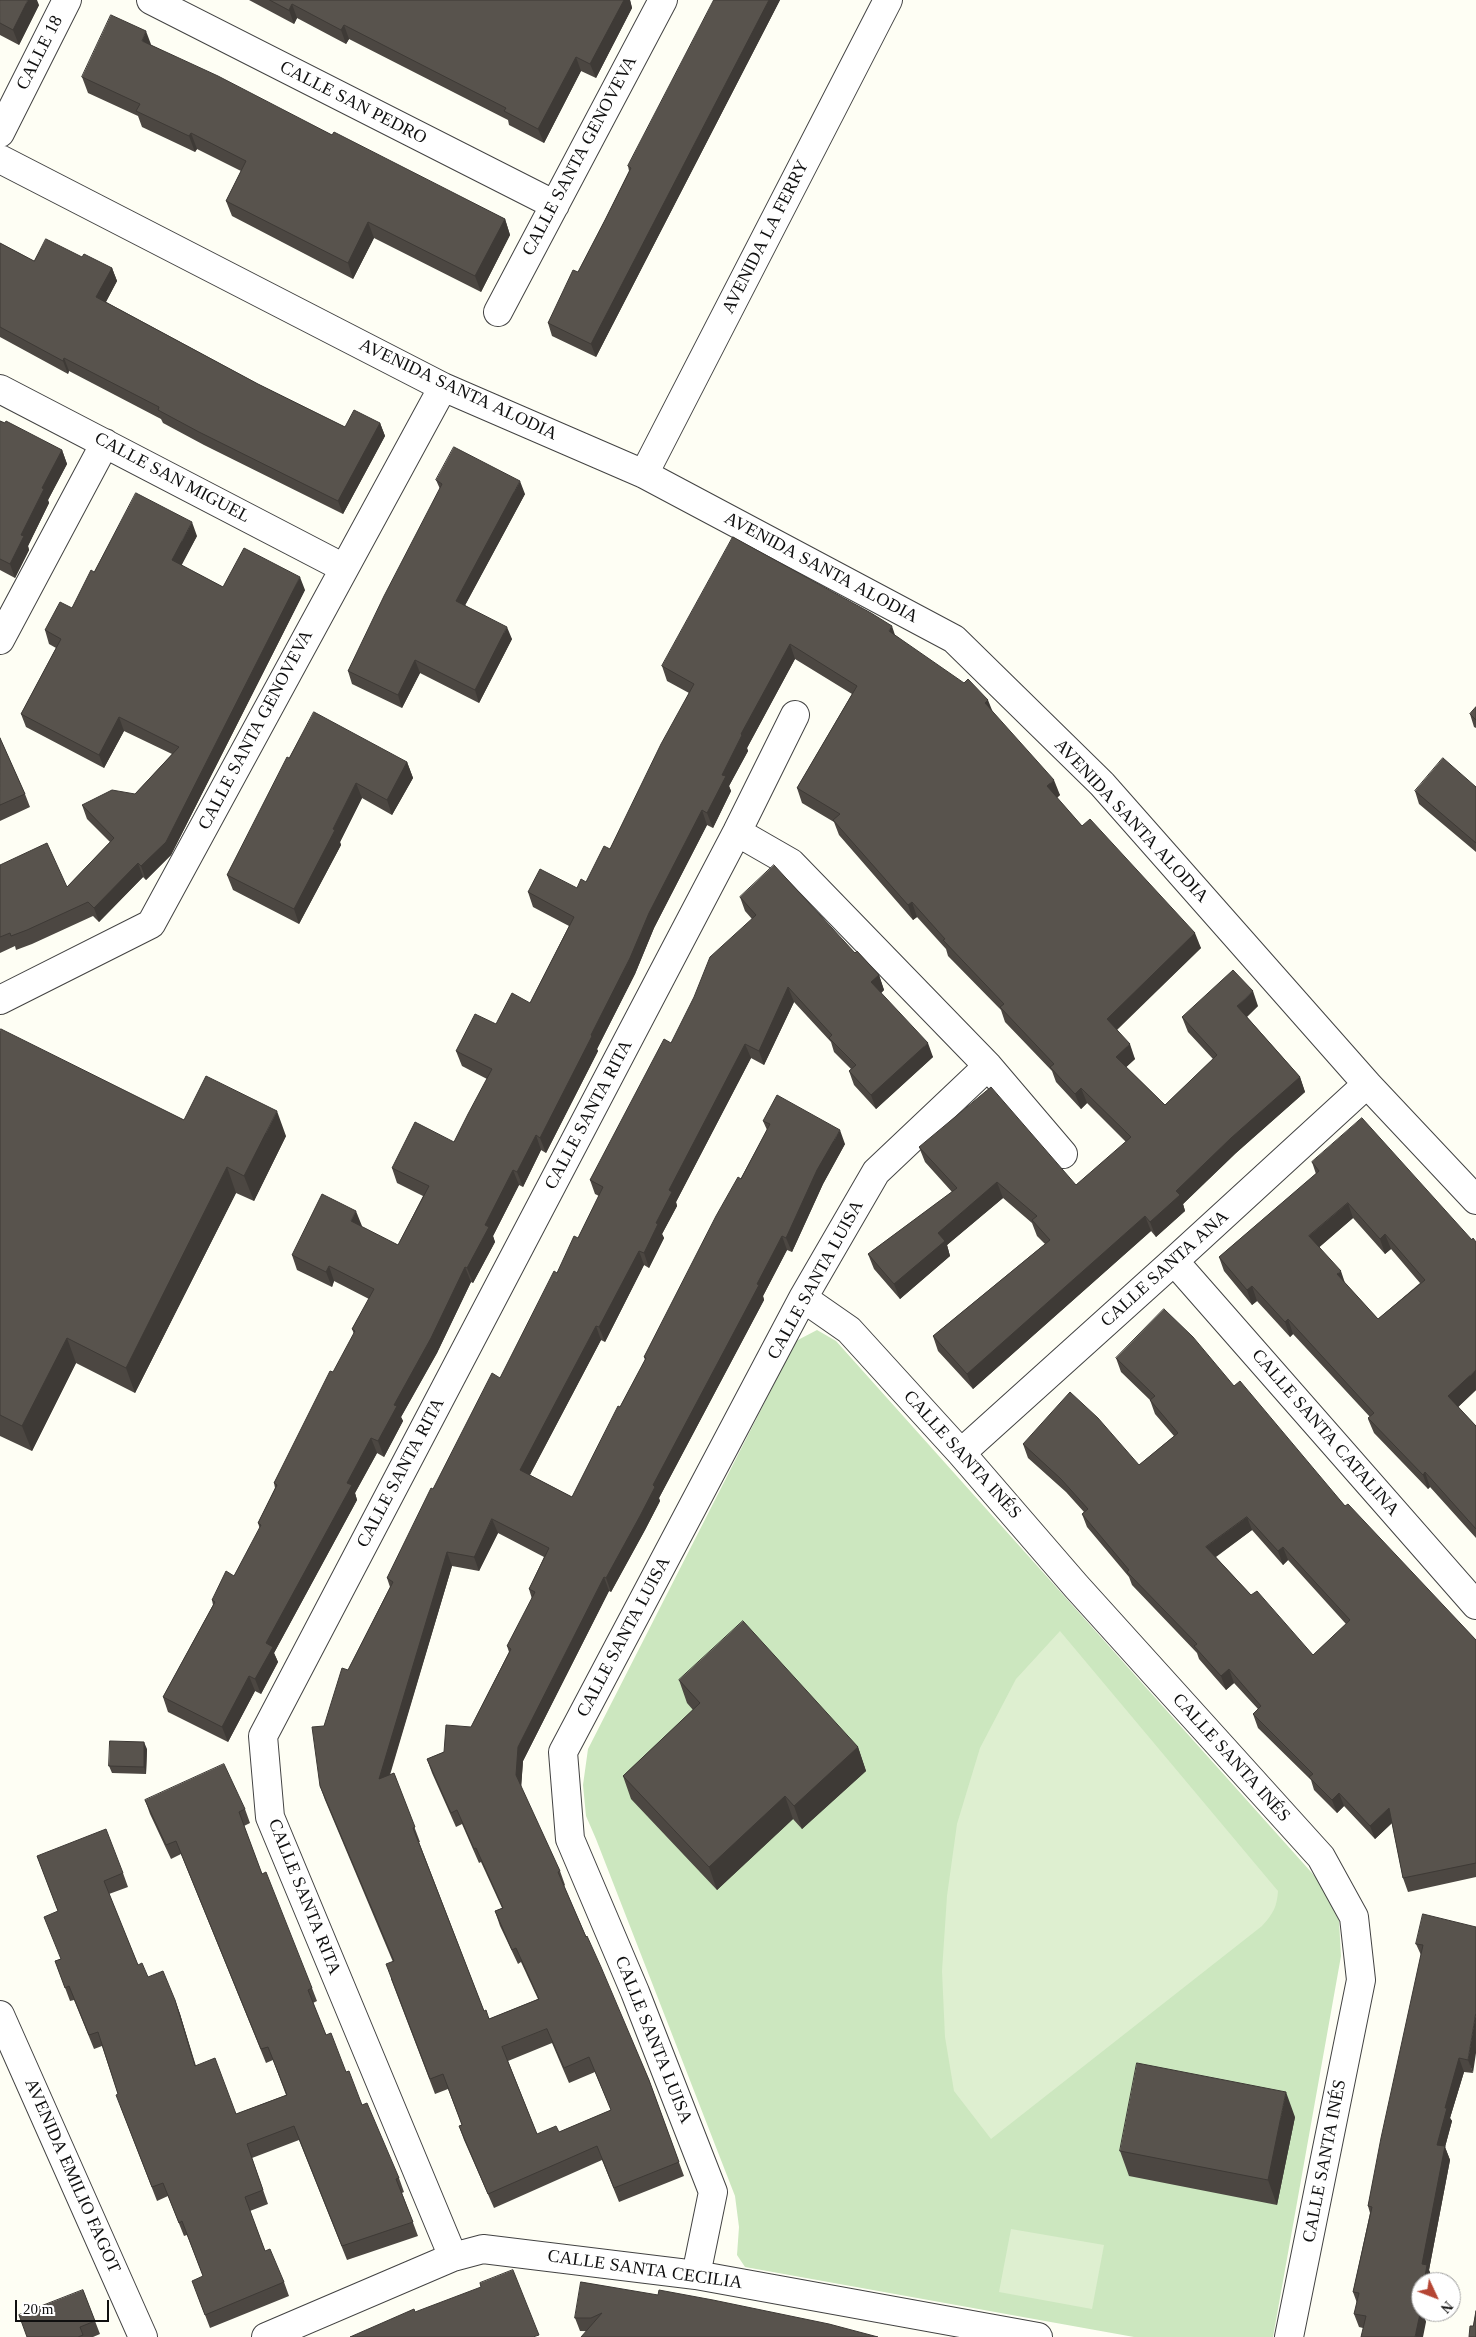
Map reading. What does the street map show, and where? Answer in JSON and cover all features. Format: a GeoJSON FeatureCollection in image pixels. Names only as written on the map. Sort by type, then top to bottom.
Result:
{"type":"FeatureCollection","features":[{"type":"Feature","properties":{"kind":"street","name":"CALLE 18"},"geometry":{"type":"LineString","coordinates":[[0,133],[67,0]]}},
{"type":"Feature","properties":{"kind":"street","name":"CALLE SAN PEDRO"},"geometry":{"type":"LineString","coordinates":[[151,0],[555,205]]}},
{"type":"Feature","properties":{"kind":"street","name":"CALLE SANTA GENOVEVA"},"geometry":{"type":"LineString","coordinates":[[498,312],[662,0]]}},
{"type":"Feature","properties":{"kind":"street","name":"AVENIDA LA FERRY"},"geometry":{"type":"LineString","coordinates":[[644,474],[888,0]]}},
{"type":"Feature","properties":{"kind":"street","name":"AVENIDA SANTA ALODIA"},"geometry":{"type":"LineString","coordinates":[[0,159],[443,387],[644,474],[954,639],[1102,784],[1366,1084],[1476,1200]]}},
{"type":"Feature","properties":{"kind":"street","name":"CALLE SANTA GENOVEVA"},"geometry":{"type":"LineString","coordinates":[[0,1000],[151,924],[443,387]]}},
{"type":"Feature","properties":{"kind":"street","name":"CALLE SAN MIGUEL"},"geometry":{"type":"LineString","coordinates":[[0,389],[344,568]]}},
{"type":"Feature","properties":{"kind":"street"},"geometry":{"type":"LineString","coordinates":[[0,640],[105,443]]}},
{"type":"Feature","properties":{"kind":"street","name":"CALLE SANTA RITA"},"geometry":{"type":"LineString","coordinates":[[453,2257],[270,1816],[263,1736],[737,832],[794,715]]}},
{"type":"Feature","properties":{"kind":"street"},"geometry":{"type":"LineString","coordinates":[[737,832],[791,864],[988,1066],[1062,1154]]}},
{"type":"Feature","properties":{"kind":"street","name":"CALLE SANTA LUISA"},"geometry":{"type":"LineString","coordinates":[[696,2275],[713,2192],[634,1992],[570,1839],[563,1752],[803,1298],[876,1172],[988,1066]]}},
{"type":"Feature","properties":{"kind":"street","name":"CALLE SANTA ANA"},"geometry":{"type":"LineString","coordinates":[[961,1453],[1174,1261],[1366,1084]]}},
{"type":"Feature","properties":{"kind":"street","name":"CALLE SANTA CATALINA"},"geometry":{"type":"LineString","coordinates":[[1174,1261],[1476,1605]]}},
{"type":"Feature","properties":{"kind":"street","name":"CALLE SANTA INÉS"},"geometry":{"type":"LineString","coordinates":[[803,1298],[849,1330],[961,1453],[1076,1586],[1321,1857],[1354,1917],[1361,1980],[1290,2337]]}},
{"type":"Feature","properties":{"kind":"street","name":"AVENIDA EMILIO FAGOT"},"geometry":{"type":"LineString","coordinates":[[0,2015],[143,2337]]}},
{"type":"Feature","properties":{"kind":"street","name":"CALLE SANTA CECILIA"},"geometry":{"type":"LineString","coordinates":[[266,2337],[453,2257],[483,2249],[696,2275],[1038,2337]]}},
{"type":"Feature","properties":{"kind":"green space"},"geometry":{"type":"Polygon","coordinates":[[[817,1330],[836,1341],[1320,1882],[1339,1921],[1341,1956],[1273,2337],[1134,2337],[745,2267],[737,2255],[739,2227],[735,2196],[586,1816],[583,1785],[588,1749],[796,1341],[817,1330]]]}},
{"type":"Feature","properties":{"kind":"green space"},"geometry":{"type":"Polygon","coordinates":[[[1060,1631],[1278,1891],[1274,1910],[1262,1926],[991,2139],[954,2091],[945,2037],[942,1971],[947,1896],[957,1824],[980,1748],[1016,1679],[1060,1631]]]}},
{"type":"Feature","properties":{"kind":"green space"},"geometry":{"type":"Polygon","coordinates":[[[1011,2229],[1104,2245],[1092,2309],[999,2292],[1011,2229]]]}},
{"type":"Feature","properties":{"kind":"building"},"geometry":{"type":"Polygon","coordinates":[[[0,0],[28,0],[13,30],[0,23],[0,0]]]}},
{"type":"Feature","properties":{"kind":"building"},"geometry":{"type":"Polygon","coordinates":[[[270,0],[624,0],[590,64],[576,57],[538,129],[504,111],[506,108],[344,25],[341,30],[292,4],[289,10],[270,0]]]}},
{"type":"Feature","properties":{"kind":"building"},"geometry":{"type":"Polygon","coordinates":[[[714,0],[769,0],[591,344],[548,323],[573,270],[578,272],[605,220],[631,168],[628,166],[714,0]]]}},
{"type":"Feature","properties":{"kind":"building"},"geometry":{"type":"Polygon","coordinates":[[[111,15],[146,31],[142,41],[218,76],[332,135],[334,132],[505,219],[475,276],[368,222],[348,263],[226,201],[246,161],[191,133],[189,136],[136,111],[140,104],[82,77],[111,15]]]}},
{"type":"Feature","properties":{"kind":"building"},"geometry":{"type":"Polygon","coordinates":[[[46,239],[82,257],[84,254],[112,268],[96,297],[258,384],[345,427],[354,410],[380,423],[338,501],[199,432],[158,410],[159,407],[64,358],[63,361],[0,327],[0,243],[34,261],[46,239]]]}},
{"type":"Feature","properties":{"kind":"building"},"geometry":{"type":"Polygon","coordinates":[[[0,421],[5,423],[6,421],[62,450],[42,488],[44,489],[21,535],[24,536],[10,564],[0,559],[0,421]]]}},
{"type":"Feature","properties":{"kind":"building"},"geometry":{"type":"Polygon","coordinates":[[[454,447],[520,481],[456,601],[507,627],[475,690],[415,660],[398,695],[348,671],[384,596],[442,484],[436,480],[454,447]]]}},
{"type":"Feature","properties":{"kind":"building"},"geometry":{"type":"Polygon","coordinates":[[[136,493],[192,522],[172,560],[223,587],[244,548],[300,577],[166,842],[141,866],[138,863],[94,908],[88,902],[27,930],[11,936],[10,933],[0,937],[0,865],[47,843],[67,887],[114,838],[82,805],[112,790],[135,794],[179,747],[119,717],[99,755],[21,714],[61,639],[45,630],[60,602],[72,608],[91,570],[94,572],[136,493]]]}},
{"type":"Feature","properties":{"kind":"building"},"geometry":{"type":"Polygon","coordinates":[[[733,537],[871,613],[892,626],[889,631],[964,683],[968,679],[988,700],[985,703],[1054,780],[1047,786],[1082,826],[1090,819],[1195,933],[1107,1019],[1130,1044],[1116,1057],[1165,1105],[1217,1055],[1182,1017],[1233,970],[1253,991],[1237,1006],[1300,1077],[1231,1138],[1176,1191],[1180,1195],[1150,1222],[1145,1216],[967,1374],[933,1336],[1050,1240],[1032,1220],[1037,1216],[997,1182],[938,1233],[945,1241],[894,1284],[868,1254],[957,1188],[919,1147],[991,1087],[1076,1185],[1131,1137],[1081,1088],[1075,1094],[1050,1067],[1054,1064],[1000,1007],[1004,1004],[943,940],[945,939],[912,902],[908,905],[833,820],[840,814],[797,788],[857,686],[790,644],[741,734],[722,775],[726,776],[707,813],[702,810],[649,913],[630,958],[540,1138],[536,1135],[517,1172],[513,1170],[485,1225],[489,1227],[467,1268],[465,1267],[431,1338],[394,1405],[397,1406],[378,1441],[371,1438],[347,1483],[352,1485],[266,1643],[273,1647],[255,1679],[249,1676],[222,1727],[163,1697],[215,1602],[212,1600],[226,1571],[234,1576],[261,1525],[258,1523],[277,1485],[274,1483],[330,1371],[333,1372],[355,1331],[352,1329],[374,1289],[329,1266],[326,1272],[292,1255],[322,1194],[356,1211],[351,1221],[398,1245],[429,1186],[392,1168],[415,1122],[454,1142],[492,1069],[456,1051],[475,1014],[496,1024],[512,993],[530,1003],[574,917],[528,892],[540,869],[577,888],[581,879],[586,882],[604,846],[610,849],[661,744],[694,684],[662,666],[733,537]]]}},
{"type":"Feature","properties":{"kind":"building"},"geometry":{"type":"Polygon","coordinates":[[[1476,707],[1476,720],[1470,714],[1476,707]]]}},
{"type":"Feature","properties":{"kind":"building"},"geometry":{"type":"Polygon","coordinates":[[[314,712],[407,762],[387,800],[356,783],[333,829],[335,830],[294,909],[227,875],[287,757],[289,758],[314,712]]]}},
{"type":"Feature","properties":{"kind":"building"},"geometry":{"type":"Polygon","coordinates":[[[0,738],[25,794],[0,805],[0,738]]]}},
{"type":"Feature","properties":{"kind":"building"},"geometry":{"type":"Polygon","coordinates":[[[1443,758],[1476,787],[1476,843],[1415,791],[1443,758]]]}},
{"type":"Feature","properties":{"kind":"building"},"geometry":{"type":"Polygon","coordinates":[[[774,865],[855,953],[857,951],[879,975],[871,982],[928,1043],[871,1095],[849,1071],[856,1065],[829,1038],[832,1035],[788,987],[759,1051],[745,1044],[669,1190],[672,1192],[656,1223],[658,1224],[644,1253],[639,1251],[599,1327],[596,1326],[520,1470],[572,1497],[618,1406],[620,1407],[646,1358],[644,1357],[716,1216],[738,1177],[741,1179],[770,1124],[763,1121],[777,1095],[840,1130],[817,1170],[786,1238],[782,1236],[757,1284],[759,1285],[653,1485],[655,1487],[640,1516],[606,1578],[604,1577],[518,1747],[516,1775],[560,1871],[558,1872],[649,2080],[679,2162],[614,2188],[597,2146],[488,2194],[459,2126],[462,2125],[443,2074],[430,2079],[386,1964],[394,1961],[320,1786],[312,1727],[324,1726],[342,1668],[348,1670],[393,1582],[387,1578],[431,1488],[433,1489],[492,1373],[500,1378],[554,1271],[557,1273],[574,1236],[578,1238],[603,1187],[590,1180],[664,1039],[671,1043],[694,997],[710,957],[756,915],[740,897],[774,865]],[[492,1519],[474,1557],[447,1552],[379,1779],[394,1773],[415,1827],[413,1828],[484,2011],[486,2010],[489,2019],[539,1999],[516,1948],[512,1950],[495,1911],[503,1908],[476,1848],[474,1849],[457,1810],[451,1813],[427,1759],[444,1752],[446,1725],[471,1727],[511,1649],[507,1646],[535,1592],[529,1589],[549,1548],[492,1519]],[[547,2029],[502,2047],[537,2134],[556,2126],[559,2132],[611,2110],[589,2057],[564,2068],[547,2029]]]}},
{"type":"Feature","properties":{"kind":"building"},"geometry":{"type":"Polygon","coordinates":[[[1,1029],[184,1120],[206,1076],[277,1111],[244,1176],[227,1167],[126,1368],[67,1338],[22,1426],[0,1415],[1,1029]]]}},
{"type":"Feature","properties":{"kind":"building"},"geometry":{"type":"Polygon","coordinates":[[[1362,1118],[1472,1240],[1473,1238],[1476,1242],[1476,1370],[1448,1396],[1476,1426],[1476,1529],[1425,1472],[1423,1475],[1368,1418],[1374,1413],[1288,1319],[1285,1322],[1252,1286],[1247,1290],[1219,1257],[1319,1171],[1312,1162],[1362,1118]],[[1348,1203],[1309,1236],[1341,1271],[1337,1274],[1378,1319],[1425,1280],[1385,1234],[1380,1239],[1348,1203]]]}},
{"type":"Feature","properties":{"kind":"building"},"geometry":{"type":"Polygon","coordinates":[[[1164,1309],[1193,1337],[1234,1386],[1240,1381],[1345,1506],[1348,1504],[1476,1640],[1476,1863],[1403,1878],[1389,1808],[1370,1826],[1339,1793],[1332,1800],[1309,1777],[1313,1774],[1253,1714],[1261,1706],[1229,1669],[1221,1676],[1194,1646],[1197,1644],[1127,1572],[1129,1570],[1082,1514],[1088,1509],[1061,1479],[1023,1444],[1070,1392],[1098,1418],[1139,1465],[1178,1433],[1150,1400],[1155,1396],[1116,1358],[1164,1309]],[[1247,1517],[1206,1547],[1251,1595],[1257,1591],[1313,1655],[1350,1620],[1283,1547],[1278,1551],[1247,1517]]]}},
{"type":"Feature","properties":{"kind":"building"},"geometry":{"type":"Polygon","coordinates":[[[743,1621],[858,1747],[794,1806],[785,1796],[709,1867],[623,1776],[700,1703],[679,1680],[743,1621]]]}},
{"type":"Feature","properties":{"kind":"building"},"geometry":{"type":"Polygon","coordinates":[[[110,1741],[144,1742],[144,1767],[109,1766],[110,1741]]]}},
{"type":"Feature","properties":{"kind":"building"},"geometry":{"type":"Polygon","coordinates":[[[224,1764],[245,1809],[239,1812],[262,1874],[266,1872],[312,1988],[308,1990],[326,2035],[331,2033],[346,2072],[349,2071],[362,2105],[367,2103],[399,2178],[396,2179],[413,2222],[342,2246],[294,2126],[247,2144],[263,2190],[245,2197],[265,2251],[270,2249],[284,2282],[205,2315],[192,2281],[203,2276],[182,2221],[179,2223],[163,2183],[152,2187],[116,2095],[118,2094],[98,2032],[89,2035],[69,1986],[65,1988],[55,1961],[61,1959],[44,1917],[58,1911],[37,1856],[106,1829],[123,1873],[104,1881],[138,1965],[142,1963],[148,1977],[163,1971],[175,2000],[195,2066],[215,2058],[236,2114],[287,2095],[268,2047],[261,2049],[176,1841],[166,1845],[145,1800],[224,1764]]]}},
{"type":"Feature","properties":{"kind":"building"},"geometry":{"type":"Polygon","coordinates":[[[1423,1914],[1476,1927],[1476,2012],[1468,2060],[1459,2058],[1437,2145],[1445,2146],[1422,2264],[1427,2265],[1426,2272],[1411,2272],[1411,2322],[1418,2322],[1415,2337],[1361,2337],[1366,2316],[1354,2314],[1359,2293],[1353,2292],[1372,2207],[1368,2206],[1381,2138],[1423,1945],[1416,1944],[1423,1914]]]}},
{"type":"Feature","properties":{"kind":"building"},"geometry":{"type":"Polygon","coordinates":[[[1137,2063],[1286,2092],[1268,2180],[1120,2151],[1137,2063]]]}},
{"type":"Feature","properties":{"kind":"building"},"geometry":{"type":"Polygon","coordinates":[[[513,2270],[539,2335],[533,2337],[350,2337],[414,2309],[415,2312],[481,2287],[480,2283],[513,2270]]]}},
{"type":"Feature","properties":{"kind":"building"},"geometry":{"type":"Polygon","coordinates":[[[581,2282],[658,2295],[659,2290],[713,2300],[829,2324],[878,2337],[581,2337],[602,2313],[591,2318],[575,2318],[581,2282]]]}},
{"type":"Feature","properties":{"kind":"building"},"geometry":{"type":"Polygon","coordinates":[[[83,2290],[95,2321],[80,2327],[83,2335],[78,2337],[27,2337],[19,2315],[83,2290]]]}},
{"type":"Feature","properties":{"kind":"building"},"geometry":{"type":"Polygon","coordinates":[[[1476,2311],[1476,2337],[1469,2337],[1470,2326],[1473,2326],[1476,2311]]]}}]}
